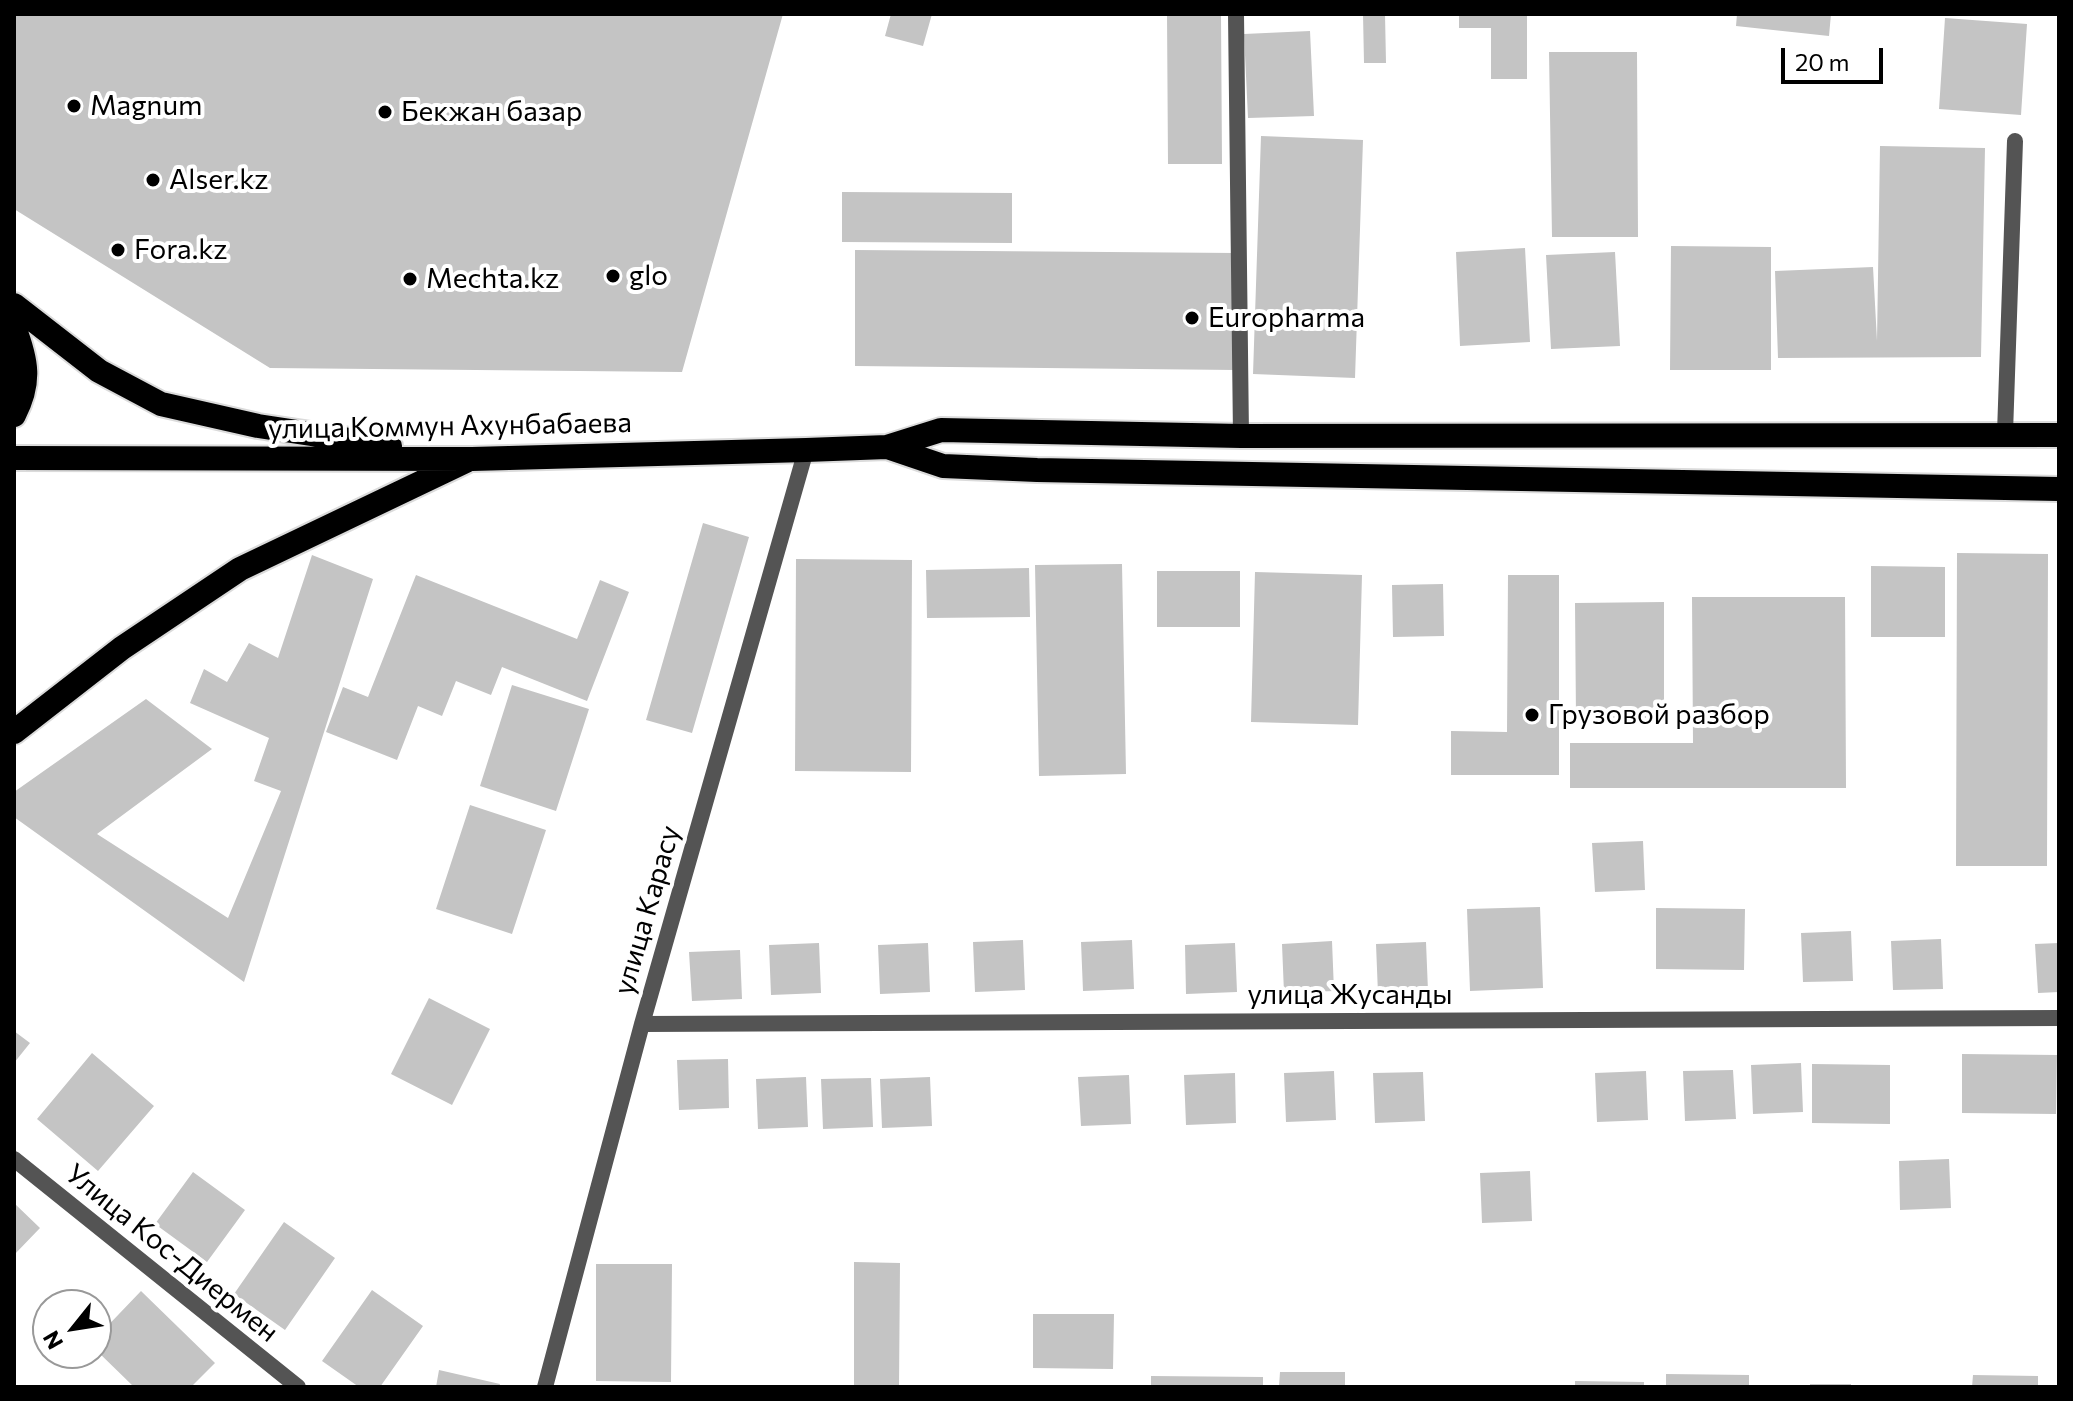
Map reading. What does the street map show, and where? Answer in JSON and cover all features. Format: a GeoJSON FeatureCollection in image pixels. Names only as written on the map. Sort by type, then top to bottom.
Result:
{"type":"FeatureCollection","features":[{"type":"Feature","properties":{"kind":"highway"},"geometry":{"type":"LineString","coordinates":[[14,305],[99,371],[161,404],[258,426],[472,459]]}},
{"type":"Feature","properties":{"kind":"highway"},"geometry":{"type":"LineString","coordinates":[[14,327],[22,350],[27,388],[14,415]]}},
{"type":"Feature","properties":{"kind":"highway"},"geometry":{"type":"LineString","coordinates":[[887,447],[941,430],[1241,436],[2059,435]]}},
{"type":"Feature","properties":{"kind":"highway"},"geometry":{"type":"LineString","coordinates":[[1036,431],[1037,470]]}},
{"type":"Feature","properties":{"kind":"highway"},"geometry":{"type":"LineString","coordinates":[[887,447],[943,466],[1037,470],[2059,489]]}},
{"type":"Feature","properties":{"kind":"highway","name":"улица Коммун Ахунбабаева"},"geometry":{"type":"LineString","coordinates":[[14,458],[472,459],[887,447]]}},
{"type":"Feature","properties":{"kind":"highway"},"geometry":{"type":"LineString","coordinates":[[14,732],[122,648],[240,569],[472,459]]}},
{"type":"Feature","properties":{"kind":"street"},"geometry":{"type":"LineString","coordinates":[[1236,14],[1241,436]]}},
{"type":"Feature","properties":{"kind":"street"},"geometry":{"type":"LineString","coordinates":[[2005,433],[2015,141]]}},
{"type":"Feature","properties":{"kind":"street","name":"улица Карасу"},"geometry":{"type":"LineString","coordinates":[[545,1387],[642,1024],[806,450]]}},
{"type":"Feature","properties":{"kind":"street","name":"улица Жусанды"},"geometry":{"type":"LineString","coordinates":[[642,1024],[2059,1018]]}},
{"type":"Feature","properties":{"kind":"street","name":"Улица Кос-Диермен"},"geometry":{"type":"LineString","coordinates":[[14,1159],[298,1387]]}},
{"type":"Feature","properties":{"kind":"building","name":"Бекжан базар"},"geometry":{"type":"Polygon","coordinates":[[[14,14],[783,14],[682,372],[270,368],[14,209],[14,14]]]}},
{"type":"Feature","properties":{"kind":"building"},"geometry":{"type":"Polygon","coordinates":[[[891,14],[932,14],[923,46],[885,36],[891,14]]]}},
{"type":"Feature","properties":{"kind":"building"},"geometry":{"type":"Polygon","coordinates":[[[1167,14],[1221,14],[1222,164],[1168,164],[1167,14]]]}},
{"type":"Feature","properties":{"kind":"building"},"geometry":{"type":"Polygon","coordinates":[[[1363,14],[1385,14],[1386,63],[1364,63],[1363,14]]]}},
{"type":"Feature","properties":{"kind":"building"},"geometry":{"type":"Polygon","coordinates":[[[1459,14],[1527,14],[1527,79],[1491,79],[1491,28],[1459,28],[1459,14]]]}},
{"type":"Feature","properties":{"kind":"building"},"geometry":{"type":"Polygon","coordinates":[[[1737,14],[1831,14],[1829,36],[1736,26],[1737,14]]]}},
{"type":"Feature","properties":{"kind":"building"},"geometry":{"type":"Polygon","coordinates":[[[1945,18],[2027,24],[2021,115],[1939,109],[1945,18]]]}},
{"type":"Feature","properties":{"kind":"building"},"geometry":{"type":"Polygon","coordinates":[[[1310,31],[1314,116],[1248,118],[1244,34],[1310,31]]]}},
{"type":"Feature","properties":{"kind":"building"},"geometry":{"type":"Polygon","coordinates":[[[1549,52],[1637,52],[1638,237],[1552,237],[1549,52]]]}},
{"type":"Feature","properties":{"kind":"building"},"geometry":{"type":"Polygon","coordinates":[[[1261,136],[1363,140],[1355,378],[1253,374],[1261,136]]]}},
{"type":"Feature","properties":{"kind":"building"},"geometry":{"type":"Polygon","coordinates":[[[1880,146],[1985,148],[1981,357],[1778,358],[1775,271],[1873,267],[1877,341],[1880,146]]]}},
{"type":"Feature","properties":{"kind":"building"},"geometry":{"type":"Polygon","coordinates":[[[842,192],[1012,193],[1012,243],[842,242],[842,192]]]}},
{"type":"Feature","properties":{"kind":"building"},"geometry":{"type":"Polygon","coordinates":[[[1671,246],[1771,247],[1771,370],[1670,370],[1671,246]]]}},
{"type":"Feature","properties":{"kind":"building"},"geometry":{"type":"Polygon","coordinates":[[[1525,248],[1530,342],[1460,346],[1456,252],[1525,248]]]}},
{"type":"Feature","properties":{"kind":"building"},"geometry":{"type":"Polygon","coordinates":[[[855,250],[1235,253],[1235,370],[855,366],[855,250]]]}},
{"type":"Feature","properties":{"kind":"building"},"geometry":{"type":"Polygon","coordinates":[[[1615,252],[1620,346],[1551,349],[1546,255],[1615,252]]]}},
{"type":"Feature","properties":{"kind":"building"},"geometry":{"type":"Polygon","coordinates":[[[703,523],[749,537],[692,733],[646,720],[703,523]]]}},
{"type":"Feature","properties":{"kind":"building"},"geometry":{"type":"Polygon","coordinates":[[[1957,553],[2048,554],[2047,866],[1956,866],[1957,553]]]}},
{"type":"Feature","properties":{"kind":"building"},"geometry":{"type":"Polygon","coordinates":[[[312,555],[373,579],[244,982],[14,817],[14,792],[146,699],[212,749],[97,834],[228,918],[281,791],[254,781],[269,738],[190,703],[204,669],[227,682],[249,643],[278,658],[312,555]]]}},
{"type":"Feature","properties":{"kind":"building"},"geometry":{"type":"Polygon","coordinates":[[[796,559],[912,560],[911,772],[795,771],[796,559]]]}},
{"type":"Feature","properties":{"kind":"building"},"geometry":{"type":"Polygon","coordinates":[[[1122,564],[1126,774],[1039,776],[1035,565],[1122,564]]]}},
{"type":"Feature","properties":{"kind":"building"},"geometry":{"type":"Polygon","coordinates":[[[1871,566],[1945,567],[1945,637],[1871,637],[1871,566]]]}},
{"type":"Feature","properties":{"kind":"building"},"geometry":{"type":"Polygon","coordinates":[[[1029,568],[1030,617],[927,618],[926,570],[1029,568]]]}},
{"type":"Feature","properties":{"kind":"building"},"geometry":{"type":"Polygon","coordinates":[[[1157,571],[1240,571],[1240,627],[1157,627],[1157,571]]]}},
{"type":"Feature","properties":{"kind":"building"},"geometry":{"type":"Polygon","coordinates":[[[1255,572],[1362,575],[1358,725],[1251,722],[1255,572]]]}},
{"type":"Feature","properties":{"kind":"building"},"geometry":{"type":"Polygon","coordinates":[[[416,575],[577,639],[600,580],[629,592],[587,701],[502,667],[491,695],[456,681],[442,716],[418,706],[397,760],[326,732],[343,687],[368,697],[416,575]]]}},
{"type":"Feature","properties":{"kind":"building"},"geometry":{"type":"Polygon","coordinates":[[[1508,575],[1559,575],[1559,775],[1451,775],[1451,731],[1507,732],[1508,575]]]}},
{"type":"Feature","properties":{"kind":"building"},"geometry":{"type":"Polygon","coordinates":[[[1443,584],[1444,636],[1393,637],[1392,585],[1443,584]]]}},
{"type":"Feature","properties":{"kind":"building"},"geometry":{"type":"Polygon","coordinates":[[[1692,597],[1845,597],[1846,788],[1570,788],[1570,743],[1693,743],[1692,597]]]}},
{"type":"Feature","properties":{"kind":"building"},"geometry":{"type":"Polygon","coordinates":[[[1664,602],[1664,719],[1576,719],[1575,603],[1664,602]]]}},
{"type":"Feature","properties":{"kind":"building"},"geometry":{"type":"Polygon","coordinates":[[[512,685],[589,709],[556,811],[480,786],[512,685]]]}},
{"type":"Feature","properties":{"kind":"building"},"geometry":{"type":"Polygon","coordinates":[[[470,805],[546,830],[512,934],[436,909],[470,805]]]}},
{"type":"Feature","properties":{"kind":"building"},"geometry":{"type":"Polygon","coordinates":[[[1643,841],[1645,890],[1595,892],[1592,843],[1643,841]]]}},
{"type":"Feature","properties":{"kind":"building"},"geometry":{"type":"Polygon","coordinates":[[[1540,907],[1543,988],[1470,991],[1467,909],[1540,907]]]}},
{"type":"Feature","properties":{"kind":"building"},"geometry":{"type":"Polygon","coordinates":[[[1656,908],[1745,909],[1744,970],[1656,969],[1656,908]]]}},
{"type":"Feature","properties":{"kind":"building"},"geometry":{"type":"Polygon","coordinates":[[[1851,931],[1853,981],[1803,982],[1801,933],[1851,931]]]}},
{"type":"Feature","properties":{"kind":"building"},"geometry":{"type":"Polygon","coordinates":[[[1941,939],[1943,989],[1893,990],[1891,941],[1941,939]]]}},
{"type":"Feature","properties":{"kind":"building"},"geometry":{"type":"Polygon","coordinates":[[[1023,940],[1025,990],[975,992],[973,942],[1023,940]]]}},
{"type":"Feature","properties":{"kind":"building"},"geometry":{"type":"Polygon","coordinates":[[[1132,940],[1134,989],[1083,991],[1081,942],[1132,940]]]}},
{"type":"Feature","properties":{"kind":"building"},"geometry":{"type":"Polygon","coordinates":[[[1332,941],[1334,991],[1284,993],[1282,944],[1332,941]]]}},
{"type":"Feature","properties":{"kind":"building"},"geometry":{"type":"Polygon","coordinates":[[[1426,942],[1428,991],[1378,994],[1376,944],[1426,942]]]}},
{"type":"Feature","properties":{"kind":"building"},"geometry":{"type":"Polygon","coordinates":[[[819,943],[821,993],[771,995],[769,945],[819,943]]]}},
{"type":"Feature","properties":{"kind":"building"},"geometry":{"type":"Polygon","coordinates":[[[928,943],[930,992],[880,994],[878,945],[928,943]]]}},
{"type":"Feature","properties":{"kind":"building"},"geometry":{"type":"Polygon","coordinates":[[[1235,943],[1237,992],[1186,994],[1185,945],[1235,943]]]}},
{"type":"Feature","properties":{"kind":"building"},"geometry":{"type":"Polygon","coordinates":[[[2059,943],[2059,992],[2038,993],[2035,944],[2059,943]]]}},
{"type":"Feature","properties":{"kind":"building"},"geometry":{"type":"Polygon","coordinates":[[[740,950],[742,999],[692,1001],[689,952],[740,950]]]}},
{"type":"Feature","properties":{"kind":"building"},"geometry":{"type":"Polygon","coordinates":[[[429,998],[490,1029],[452,1105],[391,1074],[429,998]]]}},
{"type":"Feature","properties":{"kind":"building"},"geometry":{"type":"Polygon","coordinates":[[[14,1031],[30,1043],[14,1063],[14,1031]]]}},
{"type":"Feature","properties":{"kind":"building"},"geometry":{"type":"Polygon","coordinates":[[[92,1053],[154,1106],[98,1171],[37,1119],[92,1053]]]}},
{"type":"Feature","properties":{"kind":"building"},"geometry":{"type":"Polygon","coordinates":[[[1962,1054],[2057,1055],[2056,1114],[1962,1113],[1962,1054]]]}},
{"type":"Feature","properties":{"kind":"building"},"geometry":{"type":"Polygon","coordinates":[[[728,1059],[729,1108],[679,1110],[677,1060],[728,1059]]]}},
{"type":"Feature","properties":{"kind":"building"},"geometry":{"type":"Polygon","coordinates":[[[1801,1063],[1803,1112],[1753,1114],[1751,1065],[1801,1063]]]}},
{"type":"Feature","properties":{"kind":"building"},"geometry":{"type":"Polygon","coordinates":[[[1812,1064],[1890,1065],[1890,1124],[1812,1123],[1812,1064]]]}},
{"type":"Feature","properties":{"kind":"building"},"geometry":{"type":"Polygon","coordinates":[[[1733,1070],[1736,1119],[1685,1121],[1683,1071],[1733,1070]]]}},
{"type":"Feature","properties":{"kind":"building"},"geometry":{"type":"Polygon","coordinates":[[[1334,1071],[1336,1120],[1286,1122],[1284,1073],[1334,1071]]]}},
{"type":"Feature","properties":{"kind":"building"},"geometry":{"type":"Polygon","coordinates":[[[1646,1071],[1648,1120],[1597,1122],[1595,1073],[1646,1071]]]}},
{"type":"Feature","properties":{"kind":"building"},"geometry":{"type":"Polygon","coordinates":[[[1423,1072],[1425,1121],[1375,1123],[1373,1073],[1423,1072]]]}},
{"type":"Feature","properties":{"kind":"building"},"geometry":{"type":"Polygon","coordinates":[[[1235,1073],[1236,1123],[1186,1125],[1184,1075],[1235,1073]]]}},
{"type":"Feature","properties":{"kind":"building"},"geometry":{"type":"Polygon","coordinates":[[[1129,1075],[1131,1124],[1081,1126],[1078,1077],[1129,1075]]]}},
{"type":"Feature","properties":{"kind":"building"},"geometry":{"type":"Polygon","coordinates":[[[806,1077],[808,1127],[758,1129],[756,1079],[806,1077]]]}},
{"type":"Feature","properties":{"kind":"building"},"geometry":{"type":"Polygon","coordinates":[[[930,1077],[932,1126],[882,1128],[880,1079],[930,1077]]]}},
{"type":"Feature","properties":{"kind":"building"},"geometry":{"type":"Polygon","coordinates":[[[871,1078],[873,1127],[823,1129],[821,1079],[871,1078]]]}},
{"type":"Feature","properties":{"kind":"building"},"geometry":{"type":"Polygon","coordinates":[[[1949,1159],[1951,1208],[1900,1210],[1899,1161],[1949,1159]]]}},
{"type":"Feature","properties":{"kind":"building"},"geometry":{"type":"Polygon","coordinates":[[[1530,1171],[1532,1221],[1482,1223],[1480,1173],[1530,1171]]]}},
{"type":"Feature","properties":{"kind":"building"},"geometry":{"type":"Polygon","coordinates":[[[193,1172],[245,1210],[207,1262],[155,1224],[193,1172]]]}},
{"type":"Feature","properties":{"kind":"building"},"geometry":{"type":"Polygon","coordinates":[[[14,1203],[40,1228],[14,1255],[14,1203]]]}},
{"type":"Feature","properties":{"kind":"building"},"geometry":{"type":"Polygon","coordinates":[[[284,1222],[335,1258],[285,1330],[234,1294],[284,1222]]]}},
{"type":"Feature","properties":{"kind":"building"},"geometry":{"type":"Polygon","coordinates":[[[854,1262],[900,1263],[899,1387],[854,1387],[854,1262]]]}},
{"type":"Feature","properties":{"kind":"building"},"geometry":{"type":"Polygon","coordinates":[[[596,1264],[672,1264],[671,1382],[596,1381],[596,1264]]]}},
{"type":"Feature","properties":{"kind":"building"},"geometry":{"type":"Polygon","coordinates":[[[372,1290],[423,1326],[380,1387],[359,1387],[322,1361],[372,1290]]]}},
{"type":"Feature","properties":{"kind":"building"},"geometry":{"type":"Polygon","coordinates":[[[141,1291],[215,1363],[191,1387],[134,1387],[112,1366],[112,1321],[141,1291]]]}},
{"type":"Feature","properties":{"kind":"building"},"geometry":{"type":"Polygon","coordinates":[[[1033,1314],[1114,1314],[1113,1369],[1033,1368],[1033,1314]]]}},
{"type":"Feature","properties":{"kind":"building"},"geometry":{"type":"Polygon","coordinates":[[[439,1370],[500,1384],[499,1387],[436,1387],[439,1370]]]}},
{"type":"Feature","properties":{"kind":"building"},"geometry":{"type":"Polygon","coordinates":[[[1280,1372],[1345,1372],[1345,1387],[1279,1387],[1280,1372]]]}},
{"type":"Feature","properties":{"kind":"building"},"geometry":{"type":"Polygon","coordinates":[[[1666,1374],[1749,1375],[1749,1387],[1666,1387],[1666,1374]]]}},
{"type":"Feature","properties":{"kind":"building"},"geometry":{"type":"Polygon","coordinates":[[[1973,1375],[2038,1376],[2038,1387],[1972,1387],[1973,1375]]]}},
{"type":"Feature","properties":{"kind":"building"},"geometry":{"type":"Polygon","coordinates":[[[1151,1376],[1263,1377],[1263,1387],[1151,1387],[1151,1376]]]}},
{"type":"Feature","properties":{"kind":"building"},"geometry":{"type":"Polygon","coordinates":[[[1575,1381],[1644,1382],[1644,1387],[1575,1387],[1575,1381]]]}},
{"type":"Feature","properties":{"kind":"building"},"geometry":{"type":"Polygon","coordinates":[[[1810,1384],[1851,1384],[1851,1387],[1810,1387],[1810,1384]]]}},
{"type":"Feature","properties":{"kind":"place","name":"Magnum"},"geometry":{"type":"Point","coordinates":[74,106]}},
{"type":"Feature","properties":{"kind":"place","name":"Бекжан базар"},"geometry":{"type":"Point","coordinates":[385,112]}},
{"type":"Feature","properties":{"kind":"place","name":"Alser.kz"},"geometry":{"type":"Point","coordinates":[153,180]}},
{"type":"Feature","properties":{"kind":"place","name":"Fora.kz"},"geometry":{"type":"Point","coordinates":[118,250]}},
{"type":"Feature","properties":{"kind":"place","name":"glo"},"geometry":{"type":"Point","coordinates":[613,276]}},
{"type":"Feature","properties":{"kind":"place","name":"Mechta.kz"},"geometry":{"type":"Point","coordinates":[410,279]}},
{"type":"Feature","properties":{"kind":"place","name":"Europharma"},"geometry":{"type":"Point","coordinates":[1192,318]}},
{"type":"Feature","properties":{"kind":"place","name":"Грузовой разбор"},"geometry":{"type":"Point","coordinates":[1532,715]}}]}
